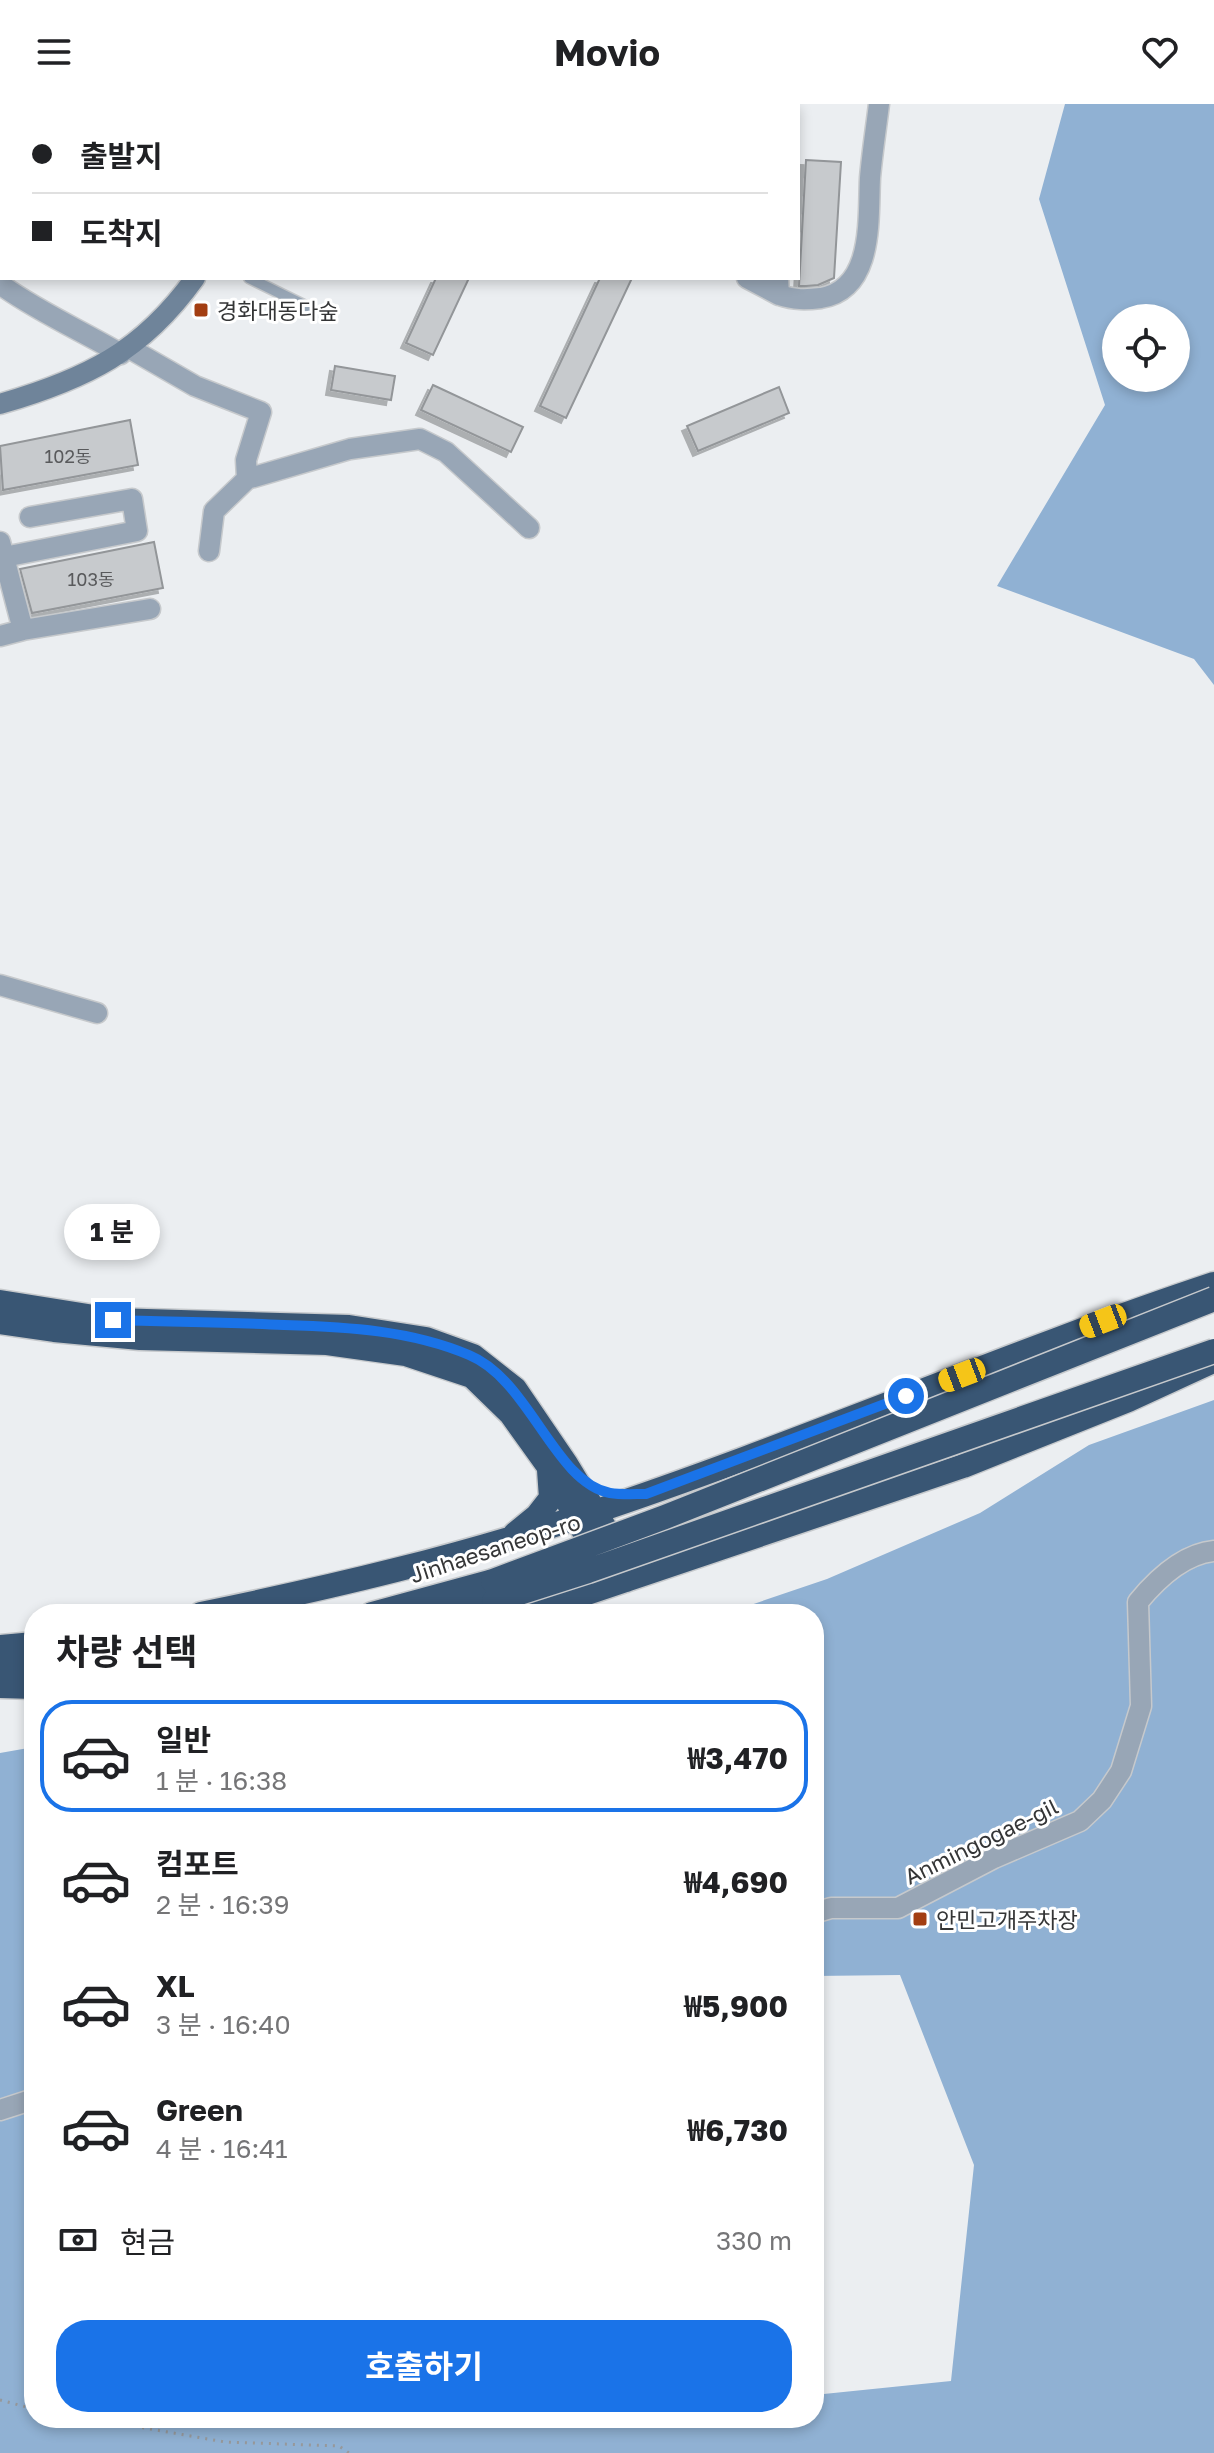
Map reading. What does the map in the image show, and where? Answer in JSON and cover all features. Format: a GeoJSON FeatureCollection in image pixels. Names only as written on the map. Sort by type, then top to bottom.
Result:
{"type":"FeatureCollection","features":[{"type":"Feature","properties":{"kind":"highway"},"geometry":{"type":"LineString","coordinates":[[249,1604],[391,1573],[585,1515],[709,1472],[1103,1321],[1214,1284]]}},
{"type":"Feature","properties":{"kind":"highway","name":"Jinhaesaneop-ro"},"geometry":{"type":"LineString","coordinates":[[470,1604],[694,1505],[1214,1299]]}},
{"type":"Feature","properties":{"kind":"highway"},"geometry":{"type":"LineString","coordinates":[[0,1302],[113,1320],[349,1327],[426,1339],[473,1356],[515,1389],[585,1515],[597,1558],[611,1573],[626,1580]]}},
{"type":"Feature","properties":{"kind":"highway"},"geometry":{"type":"LineString","coordinates":[[0,1322],[140,1338],[327,1343],[406,1354],[472,1376],[558,1466],[588,1485],[609,1493],[646,1494]]}},
{"type":"Feature","properties":{"kind":"highway","name":"Jinhaesaneop-ro"},"geometry":{"type":"LineString","coordinates":[[425,1604],[603,1566],[1214,1351]]}},
{"type":"Feature","properties":{"kind":"highway"},"geometry":{"type":"LineString","coordinates":[[555,1604],[963,1466],[1128,1400],[1214,1361]]}},
{"type":"Feature","properties":{"kind":"highway"},"geometry":{"type":"LineString","coordinates":[[508,1540],[537,1516],[551,1498],[558,1466]]}},
{"type":"Feature","properties":{"kind":"highway"},"geometry":{"type":"LineString","coordinates":[[0,1647],[24,1645]]}},
{"type":"Feature","properties":{"kind":"highway"},"geometry":{"type":"LineString","coordinates":[[0,1667],[24,1666]]}},
{"type":"Feature","properties":{"kind":"highway"},"geometry":{"type":"LineString","coordinates":[[0,1684],[24,1685]]}},
{"type":"Feature","properties":{"kind":"street"},"geometry":{"type":"LineString","coordinates":[[754,280],[778,287],[798,301],[838,295],[858,274],[868,229],[879,104]]}},
{"type":"Feature","properties":{"kind":"street"},"geometry":{"type":"LineString","coordinates":[[0,404],[36,394],[79,376],[125,351],[179,300],[194,280]]}},
{"type":"Feature","properties":{"kind":"street"},"geometry":{"type":"LineString","coordinates":[[4,286],[36,309],[195,386],[261,412],[246,460],[247,479]]}},
{"type":"Feature","properties":{"kind":"street"},"geometry":{"type":"LineString","coordinates":[[209,551],[214,511],[247,479],[350,449],[420,439],[446,452],[529,528]]}},
{"type":"Feature","properties":{"kind":"street"},"geometry":{"type":"LineString","coordinates":[[23,630],[2,549],[137,531],[132,499],[30,517]]}},
{"type":"Feature","properties":{"kind":"street"},"geometry":{"type":"LineString","coordinates":[[0,636],[150,609]]}},
{"type":"Feature","properties":{"kind":"street"},"geometry":{"type":"LineString","coordinates":[[0,985],[97,1013]]}},
{"type":"Feature","properties":{"kind":"street","name":"Anmingogae-gil"},"geometry":{"type":"LineString","coordinates":[[824,1910],[898,1908],[994,1858],[1080,1821],[1102,1800],[1121,1771],[1141,1706],[1138,1602],[1154,1583],[1177,1566],[1202,1552],[1214,1551]]}},
{"type":"Feature","properties":{"kind":"street"},"geometry":{"type":"LineString","coordinates":[[0,2110],[24,2102]]}},
{"type":"Feature","properties":{"kind":"lane"},"geometry":{"type":"LineString","coordinates":[[253,280],[310,308]]}},
{"type":"Feature","properties":{"kind":"path"},"geometry":{"type":"LineString","coordinates":[[0,2400],[24,2406]]}},
{"type":"Feature","properties":{"kind":"path"},"geometry":{"type":"LineString","coordinates":[[144,2428],[225,2442],[339,2446],[349,2453]]}},
{"type":"Feature","properties":{"kind":"shaded area"},"geometry":{"type":"Polygon","coordinates":[[[1065,104],[1214,104],[1214,685],[1194,659],[997,586],[1105,405],[1039,199],[1065,104]]]}},
{"type":"Feature","properties":{"kind":"shaded area"},"geometry":{"type":"Polygon","coordinates":[[[1214,1400],[1214,2453],[0,2453],[0,1753],[24,1749],[24,2428],[824,2428],[824,2394],[951,2381],[974,2165],[900,1975],[824,1976],[824,1604],[753,1604],[827,1579],[980,1513],[1089,1445],[1214,1400]]]}},
{"type":"Feature","properties":{"kind":"building"},"geometry":{"type":"Polygon","coordinates":[[[806,160],[841,162],[834,278],[818,285],[799,286],[806,160]]]}},
{"type":"Feature","properties":{"kind":"building"},"geometry":{"type":"Polygon","coordinates":[[[435,280],[468,280],[433,355],[406,343],[435,280]]]}},
{"type":"Feature","properties":{"kind":"building"},"geometry":{"type":"Polygon","coordinates":[[[599,280],[631,280],[566,418],[540,406],[599,280]]]}},
{"type":"Feature","properties":{"kind":"building"},"geometry":{"type":"Polygon","coordinates":[[[335,366],[395,376],[391,400],[331,390],[335,366]]]}},
{"type":"Feature","properties":{"kind":"building"},"geometry":{"type":"Polygon","coordinates":[[[433,385],[523,427],[511,452],[421,410],[433,385]]]}},
{"type":"Feature","properties":{"kind":"building"},"geometry":{"type":"Polygon","coordinates":[[[779,387],[789,413],[698,451],[687,426],[779,387]]]}},
{"type":"Feature","properties":{"kind":"building"},"geometry":{"type":"Polygon","coordinates":[[[130,420],[138,465],[3,490],[0,446],[130,420]]]}},
{"type":"Feature","properties":{"kind":"building"},"geometry":{"type":"Polygon","coordinates":[[[154,542],[163,588],[32,613],[20,569],[154,542]]]}},
{"type":"Feature","properties":{"kind":"place","name":"경화대동다숲"},"geometry":{"type":"Point","coordinates":[201,310]}},
{"type":"Feature","properties":{"kind":"place","name":"안민고개주차장"},"geometry":{"type":"Point","coordinates":[920,1919]}},
{"type":"Feature","properties":{"kind":"route"},"geometry":{"type":"LineString","coordinates":[[113,1320],[349,1327],[426,1339],[473,1356],[515,1389],[566,1464],[588,1485],[609,1493],[646,1494],[906,1396]]}}]}
